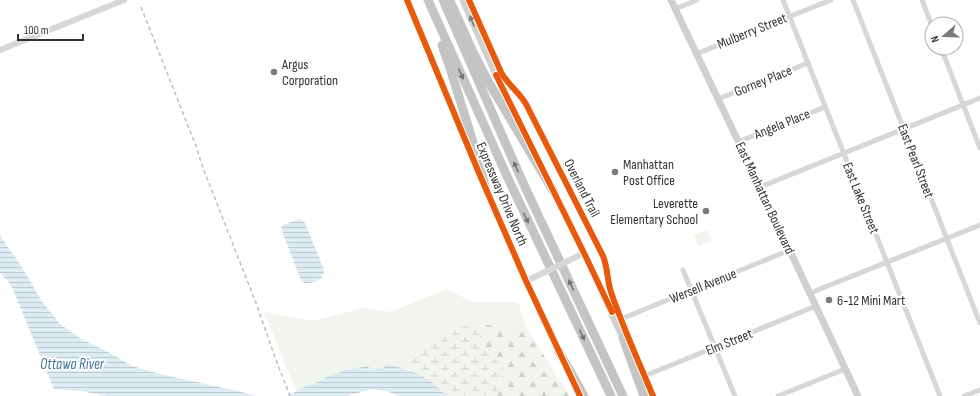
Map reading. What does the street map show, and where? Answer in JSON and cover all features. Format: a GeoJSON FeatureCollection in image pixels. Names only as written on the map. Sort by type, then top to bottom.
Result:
{"type":"FeatureCollection","features":[{"type":"Feature","properties":{"kind":"highway"},"geometry":{"type":"LineString","coordinates":[[428,0],[479,161],[485,186]]}},
{"type":"Feature","properties":{"kind":"highway"},"geometry":{"type":"LineString","coordinates":[[428,0],[506,174],[611,396]]}},
{"type":"Feature","properties":{"kind":"highway"},"geometry":{"type":"LineString","coordinates":[[443,0],[519,174],[623,396]]}},
{"type":"Feature","properties":{"kind":"highway"},"geometry":{"type":"LineString","coordinates":[[450,0],[489,83],[555,194]]}},
{"type":"Feature","properties":{"kind":"highway"},"geometry":{"type":"LineString","coordinates":[[623,338],[644,396]]}},
{"type":"Feature","properties":{"kind":"highway"},"geometry":{"type":"LineString","coordinates":[[558,350],[584,396]]}},
{"type":"Feature","properties":{"kind":"main road","name":"Expressway Drive North"},"geometry":{"type":"LineString","coordinates":[[407,0],[485,186],[558,350]]}},
{"type":"Feature","properties":{"kind":"main road"},"geometry":{"type":"LineString","coordinates":[[463,0],[505,95],[584,253],[623,338]]}},
{"type":"Feature","properties":{"kind":"main road","name":"East Manhattan Boulevard"},"geometry":{"type":"LineString","coordinates":[[671,0],[858,396]]}},
{"type":"Feature","properties":{"kind":"street"},"geometry":{"type":"LineString","coordinates":[[0,50],[124,0]]}},
{"type":"Feature","properties":{"kind":"street"},"geometry":{"type":"LineString","coordinates":[[675,9],[697,0]]}},
{"type":"Feature","properties":{"kind":"street","name":"East Lake Street"},"geometry":{"type":"LineString","coordinates":[[783,0],[940,396]]}},
{"type":"Feature","properties":{"kind":"street","name":"Mulberry Street"},"geometry":{"type":"LineString","coordinates":[[696,54],[831,0]]}},
{"type":"Feature","properties":{"kind":"street","name":"East Pearl Street"},"geometry":{"type":"LineString","coordinates":[[852,0],[980,323]]}},
{"type":"Feature","properties":{"kind":"street"},"geometry":{"type":"LineString","coordinates":[[922,0],[928,16]]}},
{"type":"Feature","properties":{"kind":"street"},"geometry":{"type":"LineString","coordinates":[[943,56],[980,148]]}},
{"type":"Feature","properties":{"kind":"street","name":"Gorney Place"},"geometry":{"type":"LineString","coordinates":[[718,99],[808,62]]}},
{"type":"Feature","properties":{"kind":"street"},"geometry":{"type":"LineString","coordinates":[[760,187],[980,98]]}},
{"type":"Feature","properties":{"kind":"street","name":"Angela Place"},"geometry":{"type":"LineString","coordinates":[[738,142],[825,107]]}},
{"type":"Feature","properties":{"kind":"street"},"geometry":{"type":"LineString","coordinates":[[810,293],[980,225]]}},
{"type":"Feature","properties":{"kind":"street","name":"Wersell Avenue"},"geometry":{"type":"LineString","coordinates":[[616,321],[790,250]]}},
{"type":"Feature","properties":{"kind":"street"},"geometry":{"type":"LineString","coordinates":[[526,281],[584,253]]}},
{"type":"Feature","properties":{"kind":"street"},"geometry":{"type":"LineString","coordinates":[[683,270],[735,396]]}},
{"type":"Feature","properties":{"kind":"street","name":"Elm Street"},"geometry":{"type":"LineString","coordinates":[[642,377],[816,306]]}},
{"type":"Feature","properties":{"kind":"street"},"geometry":{"type":"LineString","coordinates":[[623,338],[630,349],[649,396]]}},
{"type":"Feature","properties":{"kind":"street","name":"Expressway Drive North"},"geometry":{"type":"LineString","coordinates":[[558,350],[580,396]]}},
{"type":"Feature","properties":{"kind":"street"},"geometry":{"type":"LineString","coordinates":[[778,396],[845,369]]}},
{"type":"Feature","properties":{"kind":"street"},"geometry":{"type":"LineString","coordinates":[[964,396],[980,390]]}},
{"type":"Feature","properties":{"kind":"green space"},"geometry":{"type":"Polygon","coordinates":[[[708,230],[712,241],[698,246],[694,235],[708,230]]]}},
{"type":"Feature","properties":{"kind":"green space"},"geometry":{"type":"Polygon","coordinates":[[[447,289],[472,302],[518,302],[527,329],[480,324],[452,328],[409,354],[416,373],[386,363],[383,368],[370,370],[368,366],[318,382],[296,391],[264,312],[313,321],[363,308],[391,312],[447,289]]]}},
{"type":"Feature","properties":{"kind":"green space"},"geometry":{"type":"Polygon","coordinates":[[[480,324],[527,329],[570,396],[496,396],[504,367],[479,346],[480,324]]]}},
{"type":"Feature","properties":{"kind":"green space"},"geometry":{"type":"Polygon","coordinates":[[[480,324],[479,346],[504,367],[496,396],[447,396],[432,382],[416,373],[409,355],[452,328],[480,324]]]}},
{"type":"Feature","properties":{"kind":"water"},"geometry":{"type":"Polygon","coordinates":[[[299,219],[305,223],[324,270],[324,274],[321,278],[308,283],[304,283],[301,280],[281,228],[283,225],[299,219]]]}},
{"type":"Feature","properties":{"kind":"water","name":"Ottawa River"},"geometry":{"type":"Polygon","coordinates":[[[0,236],[20,264],[41,300],[60,324],[81,339],[132,366],[256,396],[106,396],[81,391],[54,389],[11,285],[0,273],[0,236]]]}},
{"type":"Feature","properties":{"kind":"water"},"geometry":{"type":"Polygon","coordinates":[[[386,363],[416,373],[432,382],[447,396],[399,396],[386,391],[372,389],[347,396],[288,396],[331,375],[368,366],[370,370],[383,368],[386,363]]]}},
{"type":"Feature","properties":{"kind":"railway"},"geometry":{"type":"LineString","coordinates":[[141,7],[196,146],[290,396]]}},
{"type":"Feature","properties":{"kind":"cycle path"},"geometry":{"type":"LineString","coordinates":[[407,0],[526,281],[580,396]]}},
{"type":"Feature","properties":{"kind":"cycle path","name":"Overland Trail"},"geometry":{"type":"LineString","coordinates":[[469,0],[501,72],[526,104],[603,256],[610,288],[616,305],[653,396]]}},
{"type":"Feature","properties":{"kind":"cycle path"},"geometry":{"type":"LineString","coordinates":[[496,75],[612,312]]}},
{"type":"Feature","properties":{"kind":"place","name":"Argus Corporation"},"geometry":{"type":"Point","coordinates":[274,72]}},
{"type":"Feature","properties":{"kind":"place","name":"Manhattan Post Office"},"geometry":{"type":"Point","coordinates":[615,172]}},
{"type":"Feature","properties":{"kind":"place","name":"Leverette Elementary School"},"geometry":{"type":"Point","coordinates":[706,211]}},
{"type":"Feature","properties":{"kind":"place","name":"6-12 Mini Mart"},"geometry":{"type":"Point","coordinates":[829,300]}}]}
